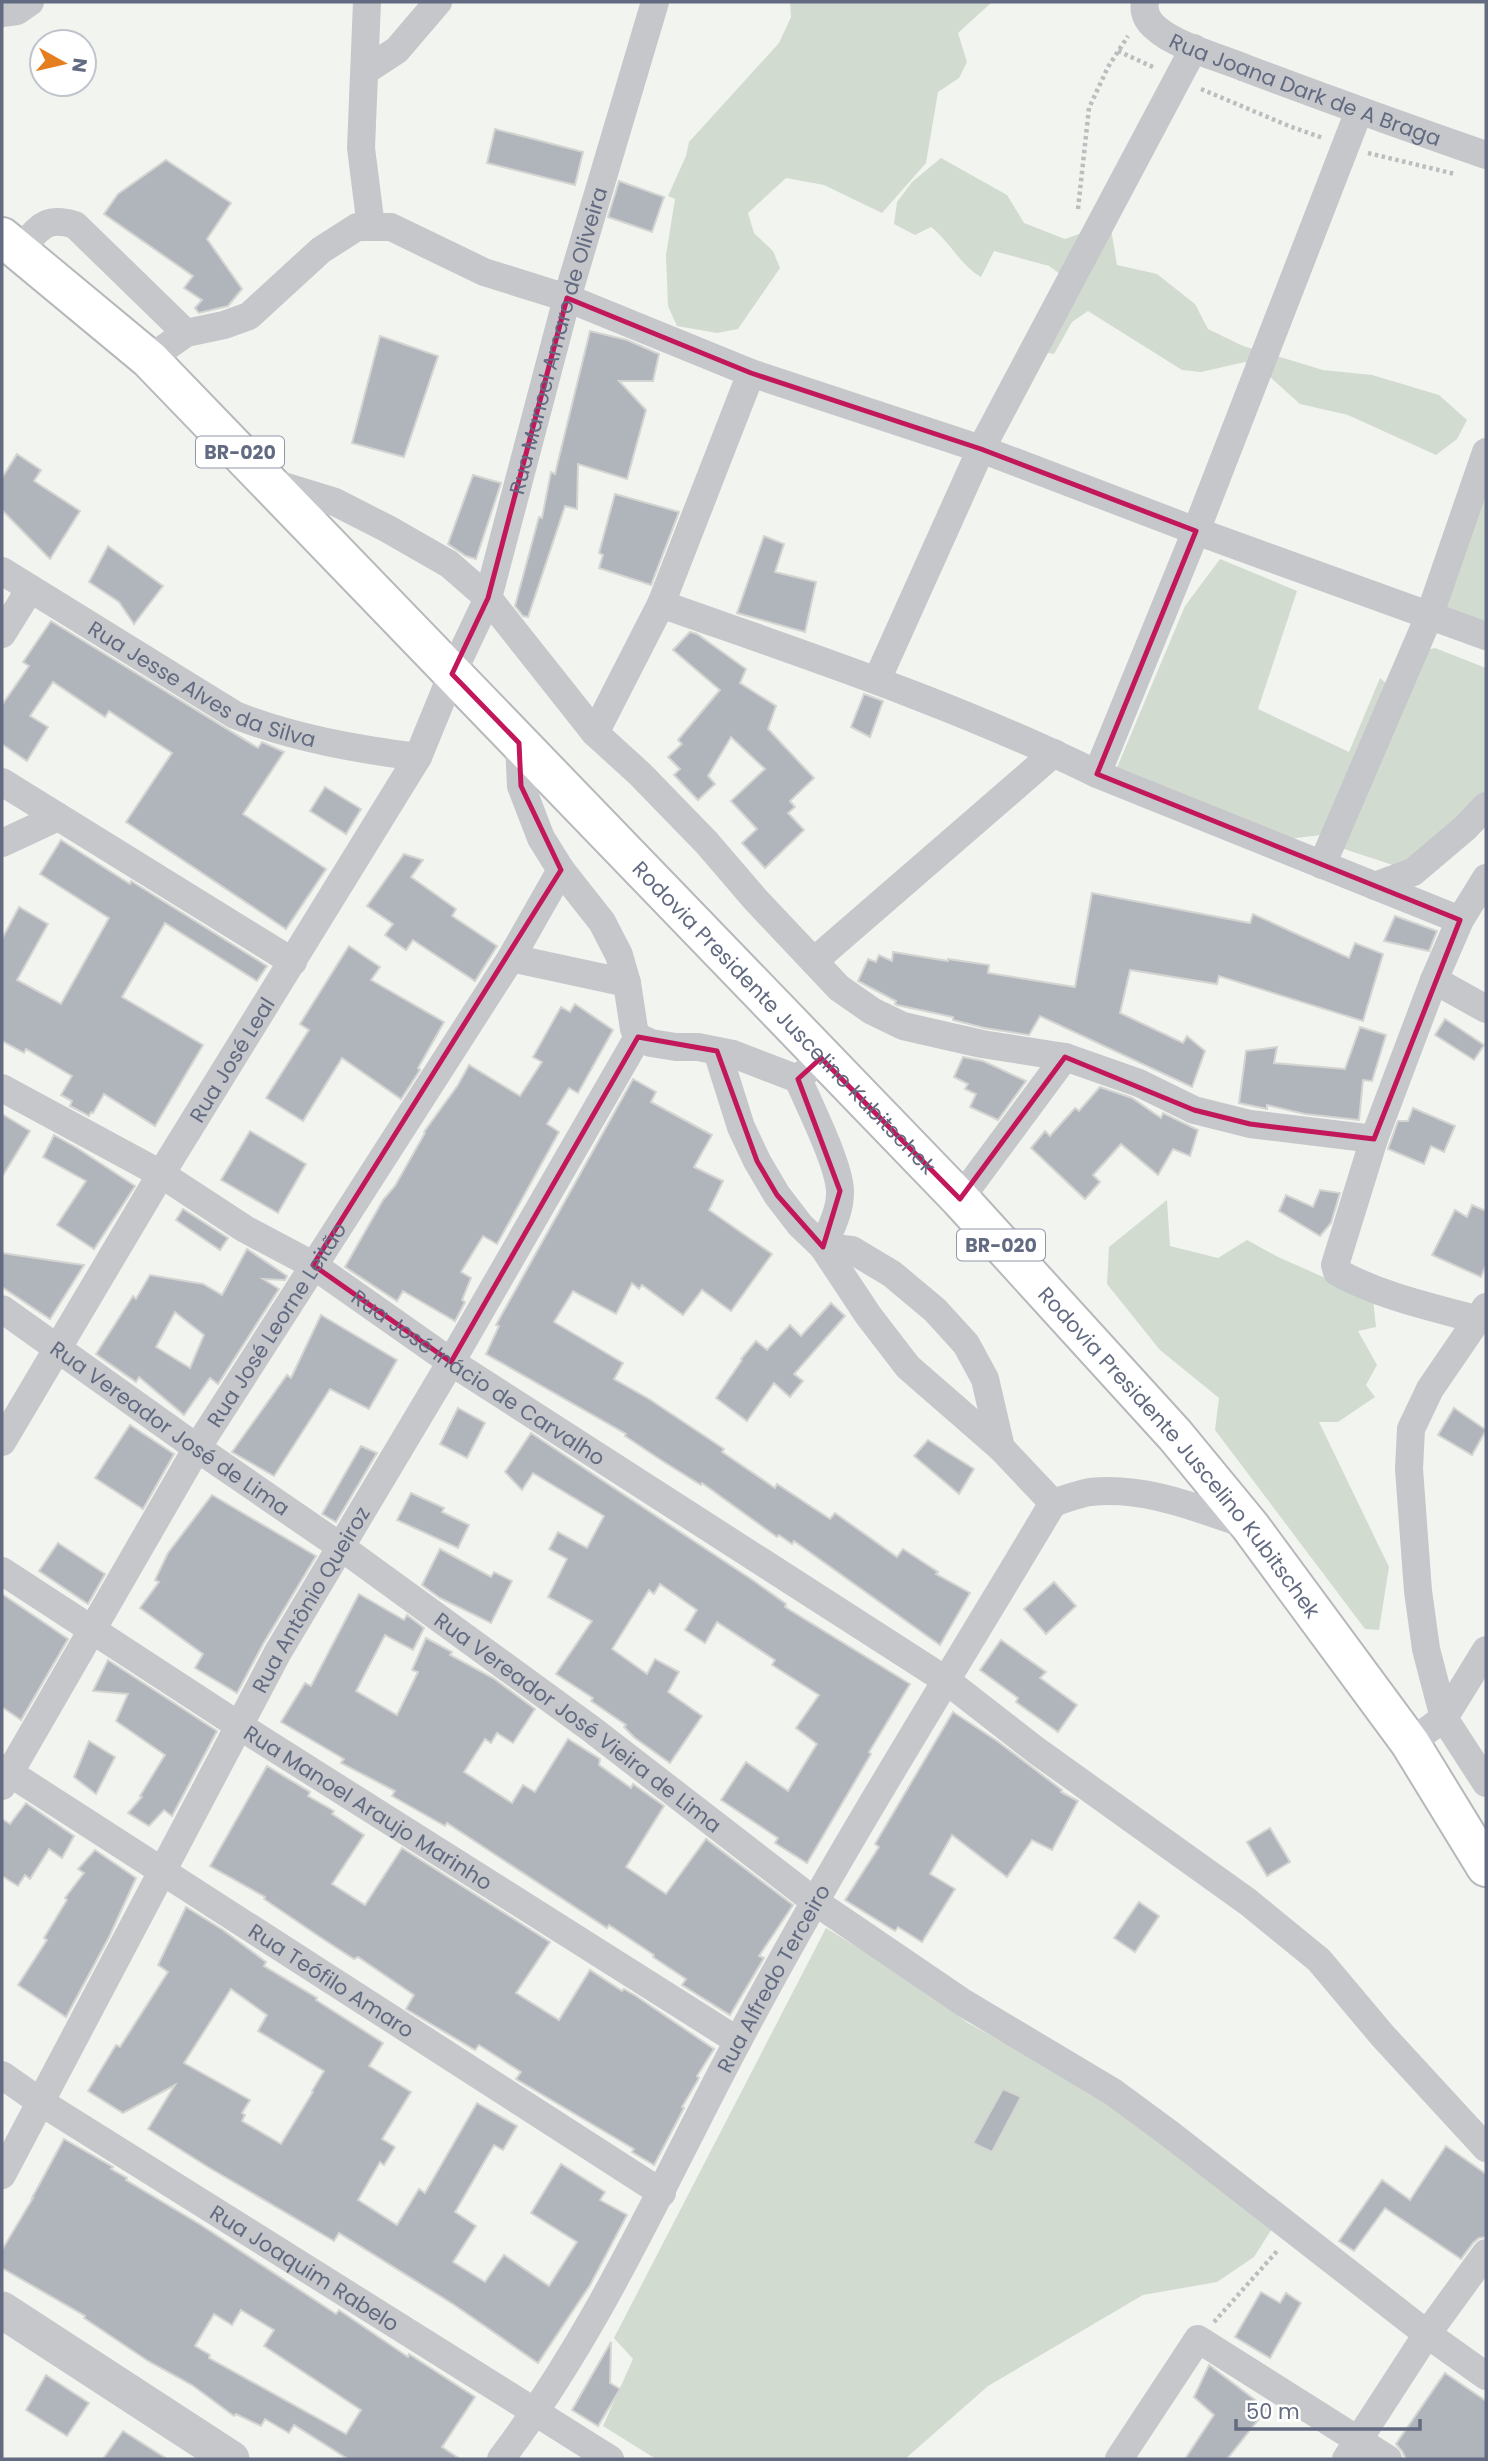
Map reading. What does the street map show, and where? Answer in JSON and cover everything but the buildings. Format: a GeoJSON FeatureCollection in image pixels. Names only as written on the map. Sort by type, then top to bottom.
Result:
{"type":"FeatureCollection","features":[{"type":"Feature","properties":{"kind":"highway"},"geometry":{"type":"LineString","coordinates":[[2,209],[9,245]]}},
{"type":"Feature","properties":{"kind":"highway","name":"Rodovia Presidente Juscelino Kubitschek"},"geometry":{"type":"LineString","coordinates":[[9,245],[149,359],[519,743],[810,1068],[960,1199],[1175,1435],[1250,1526],[1410,1743],[1486,1867]]}},
{"type":"Feature","properties":{"kind":"street"},"geometry":{"type":"LineString","coordinates":[[2,13],[17,11],[30,2]]}},
{"type":"Feature","properties":{"kind":"street"},"geometry":{"type":"LineString","coordinates":[[367,2],[361,148],[371,227]]}},
{"type":"Feature","properties":{"kind":"street"},"geometry":{"type":"LineString","coordinates":[[365,71],[397,50],[438,2]]}},
{"type":"Feature","properties":{"kind":"street","name":"Rua Manoel Amaro de Oliveira"},"geometry":{"type":"LineString","coordinates":[[452,674],[488,598],[567,298],[655,2]]}},
{"type":"Feature","properties":{"kind":"street","name":"Rua Joana Dark de A Braga"},"geometry":{"type":"LineString","coordinates":[[1145,2],[1144,9],[1148,20],[1159,31],[1194,48],[1359,111],[1486,155]]}},
{"type":"Feature","properties":{"kind":"street"},"geometry":{"type":"LineString","coordinates":[[877,680],[981,449],[1194,48]]}},
{"type":"Feature","properties":{"kind":"street"},"geometry":{"type":"LineString","coordinates":[[1097,774],[1196,531],[1359,111]]}},
{"type":"Feature","properties":{"kind":"street"},"geometry":{"type":"LineString","coordinates":[[9,245],[54,221],[75,226],[186,333]]}},
{"type":"Feature","properties":{"kind":"street"},"geometry":{"type":"LineString","coordinates":[[149,359],[186,333],[224,325],[249,316],[321,250],[357,226],[391,227],[484,272],[567,298],[751,373],[981,449],[1196,531],[1486,636]]}},
{"type":"Feature","properties":{"kind":"street"},"geometry":{"type":"LineString","coordinates":[[595,733],[661,604],[751,373]]}},
{"type":"Feature","properties":{"kind":"street"},"geometry":{"type":"LineString","coordinates":[[1322,865],[1430,614],[1486,452]]}},
{"type":"Feature","properties":{"kind":"street"},"geometry":{"type":"LineString","coordinates":[[269,482],[335,502],[388,529],[449,564],[488,598],[595,733],[640,774],[707,843],[755,899],[839,988],[872,1011],[903,1026],[982,1044],[1065,1057],[1139,1083],[1194,1110],[1250,1124],[1374,1139]]}},
{"type":"Feature","properties":{"kind":"street","name":"Rua Jesse Alves da Silva"},"geometry":{"type":"LineString","coordinates":[[2,571],[235,715],[270,729],[369,750],[418,757]]}},
{"type":"Feature","properties":{"kind":"street"},"geometry":{"type":"LineString","coordinates":[[2,634],[30,589]]}},
{"type":"Feature","properties":{"kind":"street"},"geometry":{"type":"LineString","coordinates":[[661,604],[877,680],[1055,753],[1097,774],[1460,920]]}},
{"type":"Feature","properties":{"kind":"street","name":"Rua José Leal"},"geometry":{"type":"LineString","coordinates":[[2,1442],[161,1174],[418,757],[452,674]]}},
{"type":"Feature","properties":{"kind":"street"},"geometry":{"type":"LineString","coordinates":[[519,743],[521,786],[541,838],[561,870],[603,922],[619,955],[638,1037],[650,1043],[717,1051],[810,1068],[840,1191],[835,1217],[823,1247]]}},
{"type":"Feature","properties":{"kind":"street"},"geometry":{"type":"LineString","coordinates":[[814,961],[1055,753]]}},
{"type":"Feature","properties":{"kind":"street"},"geometry":{"type":"LineString","coordinates":[[2,782],[293,961]]}},
{"type":"Feature","properties":{"kind":"street"},"geometry":{"type":"LineString","coordinates":[[1375,887],[1413,872],[1465,828],[1486,806]]}},
{"type":"Feature","properties":{"kind":"street"},"geometry":{"type":"LineString","coordinates":[[2,843],[58,817]]}},
{"type":"Feature","properties":{"kind":"street","name":"Rua José Leorne Leitão"},"geometry":{"type":"LineString","coordinates":[[4,1776],[197,1448],[511,958],[561,870]]}},
{"type":"Feature","properties":{"kind":"street"},"geometry":{"type":"LineString","coordinates":[[1486,878],[1460,920],[1434,980],[1374,1139],[1335,1265],[1337,1272],[1351,1279],[1404,1299],[1483,1313],[1430,1389],[1412,1429],[1409,1469],[1418,1591],[1426,1649],[1444,1718],[1486,1783]]}},
{"type":"Feature","properties":{"kind":"street"},"geometry":{"type":"LineString","coordinates":[[511,958],[627,984]]}},
{"type":"Feature","properties":{"kind":"street"},"geometry":{"type":"LineString","coordinates":[[1434,980],[1486,1009]]}},
{"type":"Feature","properties":{"kind":"street","name":"Rua Antônio Queiroz"},"geometry":{"type":"LineString","coordinates":[[2,2175],[278,1652],[451,1362],[638,1037]]}},
{"type":"Feature","properties":{"kind":"street"},"geometry":{"type":"LineString","coordinates":[[717,1051],[741,1127],[757,1161],[784,1205],[823,1247],[868,1315],[908,1367],[1001,1448],[1053,1503],[1088,1493],[1148,1495],[1250,1526]]}},
{"type":"Feature","properties":{"kind":"street"},"geometry":{"type":"LineString","coordinates":[[960,1199],[1065,1057]]}},
{"type":"Feature","properties":{"kind":"street","name":"Rua José Inácio de Carvalho"},"geometry":{"type":"LineString","coordinates":[[2,1088],[161,1174],[245,1229],[313,1265],[451,1362],[947,1681],[1037,1751],[1248,1902],[1319,1961],[1381,2035],[1486,2148]]}},
{"type":"Feature","properties":{"kind":"street"},"geometry":{"type":"LineString","coordinates":[[823,1247],[852,1250],[892,1274],[935,1310],[966,1344],[985,1379],[1001,1448]]}},
{"type":"Feature","properties":{"kind":"street","name":"Rua Vereador José de Lima"},"geometry":{"type":"LineString","coordinates":[[2,1309],[341,1547]]}},
{"type":"Feature","properties":{"kind":"street","name":"Rua Alfredo Terceiro"},"geometry":{"type":"LineString","coordinates":[[501,2459],[537,2413],[616,2280],[738,2041],[814,1901],[1053,1503]]}},
{"type":"Feature","properties":{"kind":"street","name":"Rua Vereador José Vieira de Lima"},"geometry":{"type":"LineString","coordinates":[[341,1547],[590,1728],[814,1901]]}},
{"type":"Feature","properties":{"kind":"street","name":"Rua Manoel Araujo Marinho"},"geometry":{"type":"LineString","coordinates":[[2,1571],[238,1725],[738,2041]]}},
{"type":"Feature","properties":{"kind":"street"},"geometry":{"type":"LineString","coordinates":[[1410,1743],[1444,1718],[1486,1650]]}},
{"type":"Feature","properties":{"kind":"street","name":"Rua Teófilo Amaro"},"geometry":{"type":"LineString","coordinates":[[4,1776],[163,1871],[662,2193]]}},
{"type":"Feature","properties":{"kind":"street"},"geometry":{"type":"LineString","coordinates":[[814,1901],[964,2003],[1113,2092],[1427,2334],[1486,2376]]}},
{"type":"Feature","properties":{"kind":"street","name":"Rua Joaquim Rabelo"},"geometry":{"type":"LineString","coordinates":[[2,2075],[39,2101],[610,2459]]}},
{"type":"Feature","properties":{"kind":"street"},"geometry":{"type":"LineString","coordinates":[[1353,2450],[1427,2334],[1486,2253]]}},
{"type":"Feature","properties":{"kind":"street"},"geometry":{"type":"LineString","coordinates":[[2,2310],[231,2459]]}},
{"type":"Feature","properties":{"kind":"street"},"geometry":{"type":"LineString","coordinates":[[1119,2459],[1199,2339],[1353,2450],[1388,2459]]}},
{"type":"Feature","properties":{"kind":"path"},"geometry":{"type":"LineString","coordinates":[[1118,51],[1289,126],[1377,156],[1466,176]]}},
{"type":"Feature","properties":{"kind":"path"},"geometry":{"type":"LineString","coordinates":[[1199,2339],[1296,2231]]}},
{"type":"Feature","properties":{"kind":"highlighted area"},"geometry":{"type":"Polygon","coordinates":[[[567,298],[751,373],[981,449],[1196,531],[1097,774],[1460,920],[1374,1139],[1250,1124],[1194,1110],[1065,1057],[960,1199],[821,1058],[798,1079],[840,1191],[823,1247],[777,1195],[757,1161],[717,1051],[638,1037],[451,1362],[313,1265],[561,870],[521,786],[519,743],[452,674],[488,598],[567,298]]]}},
{"type":"Feature","properties":{"kind":"shaded area"},"geometry":{"type":"Polygon","coordinates":[[[790,2],[992,2],[958,33],[967,62],[959,78],[938,92],[926,163],[882,213],[824,185],[786,178],[748,213],[754,233],[773,251],[780,268],[738,329],[717,333],[677,326],[668,306],[666,255],[675,199],[668,196],[686,156],[689,142],[779,43],[791,17],[790,2]]]}},
{"type":"Feature","properties":{"kind":"shaded area"},"geometry":{"type":"Polygon","coordinates":[[[941,158],[1007,195],[1024,223],[1065,239],[1110,223],[1117,265],[1157,274],[1195,304],[1208,329],[1243,346],[1323,370],[1372,375],[1439,395],[1467,420],[1457,439],[1436,455],[1348,415],[1300,404],[1270,377],[1245,362],[1201,372],[1182,370],[1088,311],[1072,322],[1054,354],[1039,351],[1074,284],[1049,266],[994,251],[981,277],[967,266],[931,227],[915,235],[894,224],[897,202],[912,182],[941,158]]]}},
{"type":"Feature","properties":{"kind":"shaded area"},"geometry":{"type":"Polygon","coordinates":[[[1486,482],[1486,631],[1438,611],[1486,482]]]}},
{"type":"Feature","properties":{"kind":"shaded area"},"geometry":{"type":"Polygon","coordinates":[[[1220,559],[1297,591],[1258,709],[1349,752],[1380,678],[1388,685],[1330,834],[1269,841],[1116,770],[1185,606],[1220,559]]]}},
{"type":"Feature","properties":{"kind":"shaded area"},"geometry":{"type":"Polygon","coordinates":[[[1435,648],[1486,668],[1486,801],[1402,868],[1341,848],[1418,652],[1435,648]]]}},
{"type":"Feature","properties":{"kind":"shaded area"},"geometry":{"type":"Polygon","coordinates":[[[1167,1200],[1170,1246],[1218,1258],[1247,1240],[1278,1257],[1373,1299],[1376,1327],[1358,1331],[1377,1365],[1366,1385],[1375,1397],[1338,1422],[1319,1422],[1389,1567],[1379,1630],[1365,1629],[1215,1430],[1219,1398],[1160,1350],[1107,1284],[1109,1247],[1167,1200]]]}},
{"type":"Feature","properties":{"kind":"shaded area"},"geometry":{"type":"Polygon","coordinates":[[[826,1928],[913,1981],[968,2023],[1107,2099],[1275,2224],[1254,2257],[1217,2282],[1143,2295],[988,2386],[905,2459],[656,2459],[603,2426],[633,2359],[614,2338],[826,1928]]]}}]}
